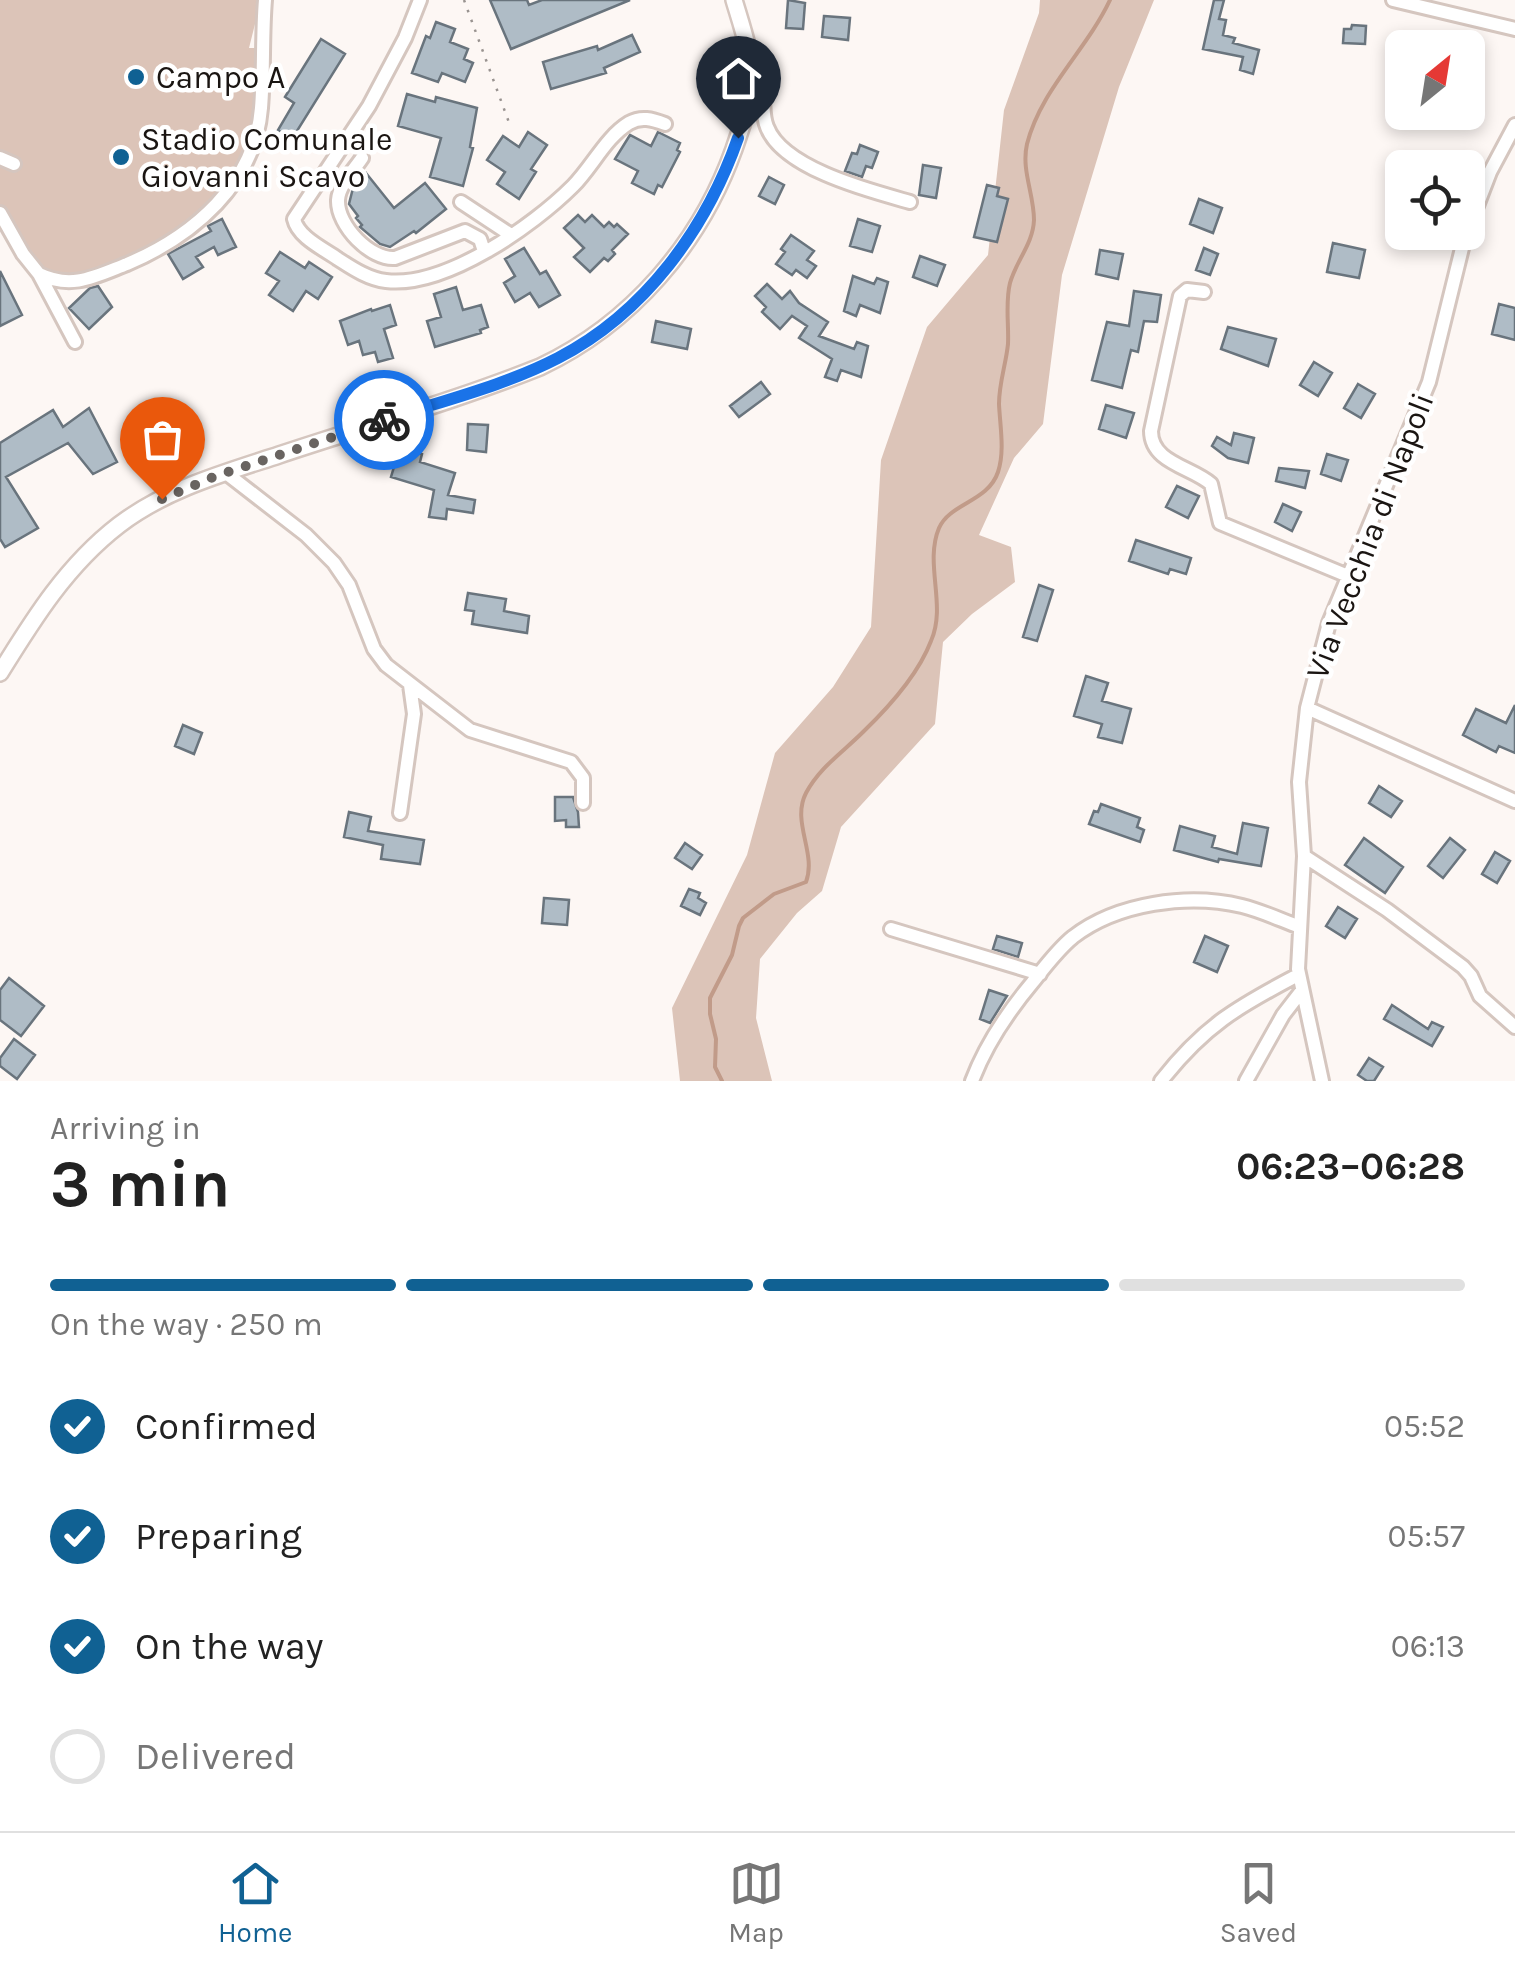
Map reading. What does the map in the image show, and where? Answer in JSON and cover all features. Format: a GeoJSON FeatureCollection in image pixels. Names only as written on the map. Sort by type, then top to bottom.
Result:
{"type":"FeatureCollection","features":[{"type":"Feature","properties":{"kind":"main road"},"geometry":{"type":"LineString","coordinates":[[0,671],[56,587],[110,532],[162,499],[226,473],[528,371],[559,358],[605,328],[657,280],[712,197],[742,126],[751,78],[734,0]]}},
{"type":"Feature","properties":{"kind":"street"},"geometry":{"type":"LineString","coordinates":[[39,274],[60,283],[76,283],[134,261],[174,238],[231,191],[244,168],[260,116],[265,0]]}},
{"type":"Feature","properties":{"kind":"street"},"geometry":{"type":"LineString","coordinates":[[420,0],[376,92],[332,164],[298,209],[294,224],[349,266],[380,280],[422,277],[484,251],[566,192],[627,124],[643,118],[665,124]]}},
{"type":"Feature","properties":{"kind":"street"},"geometry":{"type":"LineString","coordinates":[[1393,0],[1515,29]]}},
{"type":"Feature","properties":{"kind":"street"},"geometry":{"type":"LineString","coordinates":[[751,78],[763,91],[769,132],[790,153],[842,181],[910,202]]}},
{"type":"Feature","properties":{"kind":"street","name":"Via Vecchia di Napoli"},"geometry":{"type":"LineString","coordinates":[[1485,185],[1515,125]]}},
{"type":"Feature","properties":{"kind":"street"},"geometry":{"type":"LineString","coordinates":[[0,158],[14,164]]}},
{"type":"Feature","properties":{"kind":"street"},"geometry":{"type":"LineString","coordinates":[[362,158],[342,188],[338,203],[347,225],[372,252],[396,258],[464,230],[480,239],[484,251]]}},
{"type":"Feature","properties":{"kind":"street"},"geometry":{"type":"LineString","coordinates":[[461,202],[511,235]]}},
{"type":"Feature","properties":{"kind":"street"},"geometry":{"type":"LineString","coordinates":[[0,213],[22,254],[39,274],[75,342]]}},
{"type":"Feature","properties":{"kind":"street","name":"Via Vecchia di Napoli"},"geometry":{"type":"LineString","coordinates":[[1322,1081],[1298,975],[1304,856],[1298,782],[1308,708],[1322,646],[1428,382],[1462,250]]}},
{"type":"Feature","properties":{"kind":"street"},"geometry":{"type":"LineString","coordinates":[[1204,292],[1186,290],[1179,300],[1151,432],[1154,446],[1166,458],[1212,484],[1220,523],[1348,576]]}},
{"type":"Feature","properties":{"kind":"street"},"geometry":{"type":"LineString","coordinates":[[226,473],[327,554],[349,585],[376,652],[386,666],[470,730],[571,762],[583,778],[583,803]]}},
{"type":"Feature","properties":{"kind":"street"},"geometry":{"type":"LineString","coordinates":[[400,813],[414,714],[410,685]]}},
{"type":"Feature","properties":{"kind":"street"},"geometry":{"type":"LineString","coordinates":[[1308,708],[1515,800]]}},
{"type":"Feature","properties":{"kind":"street"},"geometry":{"type":"LineString","coordinates":[[1304,856],[1387,910],[1463,967],[1472,976],[1480,996],[1515,1027]]}},
{"type":"Feature","properties":{"kind":"street"},"geometry":{"type":"LineString","coordinates":[[972,1081],[993,1036],[1060,948],[1081,931],[1120,913],[1184,902],[1227,904],[1300,927]]}},
{"type":"Feature","properties":{"kind":"street"},"geometry":{"type":"LineString","coordinates":[[891,929],[1040,974]]}},
{"type":"Feature","properties":{"kind":"street"},"geometry":{"type":"LineString","coordinates":[[1161,1081],[1216,1021],[1298,975]]}},
{"type":"Feature","properties":{"kind":"street"},"geometry":{"type":"LineString","coordinates":[[1246,1081],[1300,993]]}},
{"type":"Feature","properties":{"kind":"path"},"geometry":{"type":"LineString","coordinates":[[464,0],[511,128]]}},
{"type":"Feature","properties":{"kind":"shaded area","name":"Stadio Comunale Giovanni Scavo"},"geometry":{"type":"Polygon","coordinates":[[[0,0],[257,0],[249,48],[256,48],[256,116],[253,126],[248,128],[246,154],[235,179],[205,210],[131,257],[83,276],[65,278],[45,270],[16,240],[0,208],[0,0]]]}},
{"type":"Feature","properties":{"kind":"shaded area"},"geometry":{"type":"Polygon","coordinates":[[[1040,0],[1154,0],[1119,87],[1062,275],[1043,424],[1014,458],[979,535],[1011,547],[1015,582],[943,642],[935,724],[841,827],[822,891],[797,913],[760,959],[756,1018],[772,1081],[680,1081],[672,1008],[747,855],[775,753],[833,687],[871,627],[881,460],[927,327],[988,255],[1004,110],[1039,13],[1040,0]]]}},
{"type":"Feature","properties":{"kind":"building"},"geometry":{"type":"Polygon","coordinates":[[[490,0],[527,0],[529,5],[542,0],[630,0],[511,49],[490,0]]]}},
{"type":"Feature","properties":{"kind":"building"},"geometry":{"type":"Polygon","coordinates":[[[788,0],[805,3],[803,29],[786,28],[788,0]]]}},
{"type":"Feature","properties":{"kind":"building"},"geometry":{"type":"Polygon","coordinates":[[[1214,0],[1224,0],[1219,19],[1226,20],[1223,35],[1235,38],[1233,43],[1259,50],[1253,74],[1240,70],[1243,57],[1203,49],[1214,0]]]}},
{"type":"Feature","properties":{"kind":"building"},"geometry":{"type":"Polygon","coordinates":[[[824,16],[850,18],[848,40],[822,37],[824,16]]]}},
{"type":"Feature","properties":{"kind":"building"},"geometry":{"type":"Polygon","coordinates":[[[436,22],[455,29],[450,42],[468,49],[464,59],[473,63],[465,82],[442,73],[438,82],[412,73],[426,36],[430,38],[436,22]]]}},
{"type":"Feature","properties":{"kind":"building"},"geometry":{"type":"Polygon","coordinates":[[[1352,25],[1366,26],[1365,44],[1343,43],[1344,29],[1351,29],[1352,25]]]}},
{"type":"Feature","properties":{"kind":"building"},"geometry":{"type":"Polygon","coordinates":[[[632,35],[640,52],[604,68],[606,73],[551,89],[543,62],[597,46],[598,50],[632,35]]]}},
{"type":"Feature","properties":{"kind":"building"},"geometry":{"type":"Polygon","coordinates":[[[321,39],[345,54],[292,139],[278,130],[294,103],[285,97],[321,39]]]}},
{"type":"Feature","properties":{"kind":"building"},"geometry":{"type":"Polygon","coordinates":[[[407,94],[477,108],[470,147],[473,148],[463,186],[430,177],[441,138],[398,126],[407,94]]]}},
{"type":"Feature","properties":{"kind":"building"},"geometry":{"type":"Polygon","coordinates":[[[528,132],[547,145],[531,169],[536,172],[519,199],[497,184],[505,172],[487,160],[503,136],[519,147],[528,132]]]}},
{"type":"Feature","properties":{"kind":"building"},"geometry":{"type":"Polygon","coordinates":[[[658,132],[680,143],[680,152],[662,187],[658,185],[654,194],[632,183],[638,171],[615,159],[630,135],[651,146],[658,132]]]}},
{"type":"Feature","properties":{"kind":"building"},"geometry":{"type":"Polygon","coordinates":[[[860,145],[878,152],[872,168],[866,166],[862,177],[845,171],[860,145]]]}},
{"type":"Feature","properties":{"kind":"building"},"geometry":{"type":"Polygon","coordinates":[[[923,165],[941,168],[936,198],[919,195],[923,165]]]}},
{"type":"Feature","properties":{"kind":"building"},"geometry":{"type":"Polygon","coordinates":[[[366,173],[394,208],[425,183],[446,209],[416,233],[390,247],[380,244],[360,227],[349,204],[353,188],[366,173]]]}},
{"type":"Feature","properties":{"kind":"building"},"geometry":{"type":"Polygon","coordinates":[[[769,177],[784,185],[775,204],[759,196],[769,177]]]}},
{"type":"Feature","properties":{"kind":"building"},"geometry":{"type":"Polygon","coordinates":[[[987,185],[999,188],[997,196],[1008,199],[997,242],[974,237],[987,185]]]}},
{"type":"Feature","properties":{"kind":"building"},"geometry":{"type":"Polygon","coordinates":[[[1199,199],[1222,208],[1213,233],[1190,224],[1199,199]]]}},
{"type":"Feature","properties":{"kind":"building"},"geometry":{"type":"Polygon","coordinates":[[[578,215],[585,222],[592,215],[604,227],[609,222],[614,227],[617,224],[628,234],[612,250],[615,254],[608,261],[604,258],[590,272],[574,257],[584,248],[564,228],[578,215]]]}},
{"type":"Feature","properties":{"kind":"building"},"geometry":{"type":"Polygon","coordinates":[[[222,219],[236,247],[218,255],[214,247],[196,257],[203,267],[183,279],[168,254],[211,231],[208,226],[222,219]]]}},
{"type":"Feature","properties":{"kind":"building"},"geometry":{"type":"Polygon","coordinates":[[[858,219],[880,226],[872,252],[850,246],[858,219]]]}},
{"type":"Feature","properties":{"kind":"building"},"geometry":{"type":"Polygon","coordinates":[[[791,235],[814,251],[807,260],[816,266],[807,278],[796,270],[792,275],[776,264],[791,235]]]}},
{"type":"Feature","properties":{"kind":"building"},"geometry":{"type":"Polygon","coordinates":[[[1333,243],[1365,250],[1359,278],[1327,272],[1333,243]]]}},
{"type":"Feature","properties":{"kind":"building"},"geometry":{"type":"Polygon","coordinates":[[[524,248],[540,274],[546,271],[560,295],[539,307],[530,293],[515,302],[504,283],[515,276],[505,259],[524,248]]]}},
{"type":"Feature","properties":{"kind":"building"},"geometry":{"type":"Polygon","coordinates":[[[1204,248],[1218,254],[1210,275],[1196,270],[1204,248]]]}},
{"type":"Feature","properties":{"kind":"building"},"geometry":{"type":"Polygon","coordinates":[[[1100,250],[1123,254],[1118,279],[1096,274],[1100,250]]]}},
{"type":"Feature","properties":{"kind":"building"},"geometry":{"type":"Polygon","coordinates":[[[280,252],[305,268],[309,262],[332,277],[318,299],[306,291],[293,311],[269,295],[279,281],[266,273],[280,252]]]}},
{"type":"Feature","properties":{"kind":"building"},"geometry":{"type":"Polygon","coordinates":[[[920,256],[945,265],[937,286],[913,277],[920,256]]]}},
{"type":"Feature","properties":{"kind":"building"},"geometry":{"type":"Polygon","coordinates":[[[0,271],[22,315],[0,326],[0,271]]]}},
{"type":"Feature","properties":{"kind":"building"},"geometry":{"type":"Polygon","coordinates":[[[853,276],[874,284],[877,278],[888,282],[880,313],[860,305],[856,316],[844,311],[853,276]]]}},
{"type":"Feature","properties":{"kind":"building"},"geometry":{"type":"Polygon","coordinates":[[[767,284],[782,299],[790,291],[799,303],[828,322],[819,336],[854,349],[857,342],[868,346],[861,377],[841,370],[837,381],[825,377],[832,359],[799,338],[807,326],[792,316],[780,329],[762,312],[766,307],[755,296],[767,284]]]}},
{"type":"Feature","properties":{"kind":"building"},"geometry":{"type":"Polygon","coordinates":[[[98,286],[112,307],[89,329],[69,308],[90,288],[98,286]]]}},
{"type":"Feature","properties":{"kind":"building"},"geometry":{"type":"Polygon","coordinates":[[[456,287],[463,310],[481,305],[488,327],[481,333],[435,347],[427,321],[441,317],[434,294],[456,287]]]}},
{"type":"Feature","properties":{"kind":"building"},"geometry":{"type":"Polygon","coordinates":[[[1134,291],[1161,295],[1157,322],[1144,321],[1138,352],[1131,350],[1122,388],[1092,380],[1107,322],[1129,326],[1134,291]]]}},
{"type":"Feature","properties":{"kind":"building"},"geometry":{"type":"Polygon","coordinates":[[[1499,304],[1515,308],[1515,340],[1492,334],[1499,304]]]}},
{"type":"Feature","properties":{"kind":"building"},"geometry":{"type":"Polygon","coordinates":[[[390,305],[396,325],[384,329],[393,358],[378,362],[375,352],[363,355],[359,341],[348,345],[340,321],[390,305]]]}},
{"type":"Feature","properties":{"kind":"building"},"geometry":{"type":"Polygon","coordinates":[[[656,321],[691,329],[687,349],[652,342],[656,321]]]}},
{"type":"Feature","properties":{"kind":"building"},"geometry":{"type":"Polygon","coordinates":[[[1228,327],[1276,339],[1268,366],[1221,349],[1228,327]]]}},
{"type":"Feature","properties":{"kind":"building"},"geometry":{"type":"Polygon","coordinates":[[[1314,362],[1332,373],[1318,396],[1300,385],[1314,362]]]}},
{"type":"Feature","properties":{"kind":"building"},"geometry":{"type":"Polygon","coordinates":[[[761,382],[770,394],[739,417],[730,406],[761,382]]]}},
{"type":"Feature","properties":{"kind":"building"},"geometry":{"type":"Polygon","coordinates":[[[1358,384],[1375,394],[1361,418],[1344,408],[1358,384]]]}},
{"type":"Feature","properties":{"kind":"building"},"geometry":{"type":"Polygon","coordinates":[[[1106,405],[1134,413],[1126,438],[1099,429],[1106,405]]]}},
{"type":"Feature","properties":{"kind":"building"},"geometry":{"type":"Polygon","coordinates":[[[89,408],[117,462],[93,474],[68,443],[6,477],[38,528],[5,547],[0,539],[0,443],[53,410],[63,427],[89,408]]]}},
{"type":"Feature","properties":{"kind":"building"},"geometry":{"type":"Polygon","coordinates":[[[468,424],[488,425],[486,452],[467,450],[468,424]]]}},
{"type":"Feature","properties":{"kind":"building"},"geometry":{"type":"Polygon","coordinates":[[[1234,433],[1254,438],[1248,463],[1228,458],[1212,446],[1217,437],[1231,445],[1234,433]]]}},
{"type":"Feature","properties":{"kind":"building"},"geometry":{"type":"Polygon","coordinates":[[[400,447],[422,454],[420,462],[455,473],[448,495],[475,500],[473,513],[447,509],[446,519],[429,517],[434,490],[391,477],[400,447]]]}},
{"type":"Feature","properties":{"kind":"building"},"geometry":{"type":"Polygon","coordinates":[[[1327,454],[1348,460],[1341,481],[1321,474],[1327,454]]]}},
{"type":"Feature","properties":{"kind":"building"},"geometry":{"type":"Polygon","coordinates":[[[1279,468],[1309,471],[1305,488],[1276,481],[1279,468]]]}},
{"type":"Feature","properties":{"kind":"building"},"geometry":{"type":"Polygon","coordinates":[[[1177,486],[1199,496],[1188,518],[1166,507],[1177,486]]]}},
{"type":"Feature","properties":{"kind":"building"},"geometry":{"type":"Polygon","coordinates":[[[1283,504],[1301,512],[1292,531],[1275,522],[1283,504]]]}},
{"type":"Feature","properties":{"kind":"building"},"geometry":{"type":"Polygon","coordinates":[[[1136,540],[1191,558],[1186,574],[1170,569],[1168,574],[1129,561],[1136,540]]]}},
{"type":"Feature","properties":{"kind":"building"},"geometry":{"type":"Polygon","coordinates":[[[1039,585],[1053,590],[1037,641],[1023,637],[1039,585]]]}},
{"type":"Feature","properties":{"kind":"building"},"geometry":{"type":"Polygon","coordinates":[[[468,593],[506,599],[504,611],[529,616],[527,633],[472,624],[474,611],[465,610],[468,593]]]}},
{"type":"Feature","properties":{"kind":"building"},"geometry":{"type":"Polygon","coordinates":[[[1086,676],[1108,683],[1102,701],[1131,709],[1122,743],[1098,737],[1102,724],[1074,716],[1086,676]]]}},
{"type":"Feature","properties":{"kind":"building"},"geometry":{"type":"Polygon","coordinates":[[[1515,705],[1515,753],[1499,746],[1496,752],[1463,735],[1476,709],[1506,723],[1515,705]]]}},
{"type":"Feature","properties":{"kind":"building"},"geometry":{"type":"Polygon","coordinates":[[[183,725],[202,733],[194,754],[175,746],[183,725]]]}},
{"type":"Feature","properties":{"kind":"building"},"geometry":{"type":"Polygon","coordinates":[[[1379,786],[1402,801],[1391,817],[1369,803],[1379,786]]]}},
{"type":"Feature","properties":{"kind":"building"},"geometry":{"type":"Polygon","coordinates":[[[555,797],[573,797],[579,827],[566,827],[566,820],[555,821],[555,797]]]}},
{"type":"Feature","properties":{"kind":"building"},"geometry":{"type":"Polygon","coordinates":[[[1101,804],[1140,818],[1137,827],[1144,830],[1140,842],[1089,824],[1101,804]]]}},
{"type":"Feature","properties":{"kind":"building"},"geometry":{"type":"Polygon","coordinates":[[[349,812],[371,817],[368,831],[424,840],[420,864],[381,859],[383,845],[344,837],[349,812]]]}},
{"type":"Feature","properties":{"kind":"building"},"geometry":{"type":"Polygon","coordinates":[[[1243,823],[1268,828],[1261,866],[1219,859],[1218,862],[1174,850],[1180,826],[1215,836],[1212,847],[1237,854],[1243,823]]]}},
{"type":"Feature","properties":{"kind":"building"},"geometry":{"type":"Polygon","coordinates":[[[1364,838],[1403,867],[1385,893],[1345,865],[1364,838]]]}},
{"type":"Feature","properties":{"kind":"building"},"geometry":{"type":"Polygon","coordinates":[[[1450,838],[1465,850],[1443,878],[1428,866],[1450,838]]]}},
{"type":"Feature","properties":{"kind":"building"},"geometry":{"type":"Polygon","coordinates":[[[685,843],[702,855],[692,869],[675,858],[685,843]]]}},
{"type":"Feature","properties":{"kind":"building"},"geometry":{"type":"Polygon","coordinates":[[[1495,852],[1510,861],[1497,883],[1482,874],[1495,852]]]}},
{"type":"Feature","properties":{"kind":"building"},"geometry":{"type":"Polygon","coordinates":[[[689,889],[700,893],[698,898],[706,903],[700,915],[681,906],[689,889]]]}},
{"type":"Feature","properties":{"kind":"building"},"geometry":{"type":"Polygon","coordinates":[[[544,898],[569,900],[567,925],[542,923],[544,898]]]}},
{"type":"Feature","properties":{"kind":"building"},"geometry":{"type":"Polygon","coordinates":[[[1338,907],[1357,919],[1345,938],[1326,926],[1338,907]]]}},
{"type":"Feature","properties":{"kind":"building"},"geometry":{"type":"Polygon","coordinates":[[[997,936],[1022,943],[1018,957],[993,949],[997,936]]]}},
{"type":"Feature","properties":{"kind":"building"},"geometry":{"type":"Polygon","coordinates":[[[1205,936],[1228,946],[1217,972],[1194,962],[1205,936]]]}},
{"type":"Feature","properties":{"kind":"building"},"geometry":{"type":"Polygon","coordinates":[[[9,978],[44,1006],[21,1036],[0,1020],[0,990],[9,978]]]}},
{"type":"Feature","properties":{"kind":"building"},"geometry":{"type":"Polygon","coordinates":[[[989,990],[1007,996],[990,1023],[980,1019],[989,990]]]}},
{"type":"Feature","properties":{"kind":"building"},"geometry":{"type":"Polygon","coordinates":[[[1392,1005],[1428,1029],[1432,1022],[1443,1027],[1432,1046],[1384,1019],[1392,1005]]]}},
{"type":"Feature","properties":{"kind":"building"},"geometry":{"type":"Polygon","coordinates":[[[14,1039],[35,1055],[17,1079],[0,1066],[0,1058],[14,1039]]]}},
{"type":"Feature","properties":{"kind":"building"},"geometry":{"type":"Polygon","coordinates":[[[1369,1058],[1383,1067],[1374,1081],[1358,1075],[1369,1058]]]}},
{"type":"Feature","properties":{"kind":"waterway"},"geometry":{"type":"LineString","coordinates":[[722,1081],[715,1067],[716,1039],[710,998],[732,955],[739,926],[743,918],[774,894],[806,882],[809,860],[801,815],[806,793],[825,768],[893,701],[919,666],[935,627],[934,556],[939,528],[951,513],[986,490],[998,472],[1002,447],[999,396],[1008,344],[1009,291],[1034,220],[1027,144],[1042,105],[1110,0]]}},
{"type":"Feature","properties":{"kind":"way so far"},"geometry":{"type":"LineString","coordinates":[[162,499],[216,476],[384,420]]}},
{"type":"Feature","properties":{"kind":"place","name":"Campo A"},"geometry":{"type":"Point","coordinates":[136,77]}},
{"type":"Feature","properties":{"kind":"place","name":"Stadio Comunale Giovanni Scavo"},"geometry":{"type":"Point","coordinates":[121,157]}},
{"type":"Feature","properties":{"kind":"route"},"geometry":{"type":"LineString","coordinates":[[384,420],[540,367],[580,346],[618,318],[657,280],[687,239],[719,184],[738,138]]}}]}
